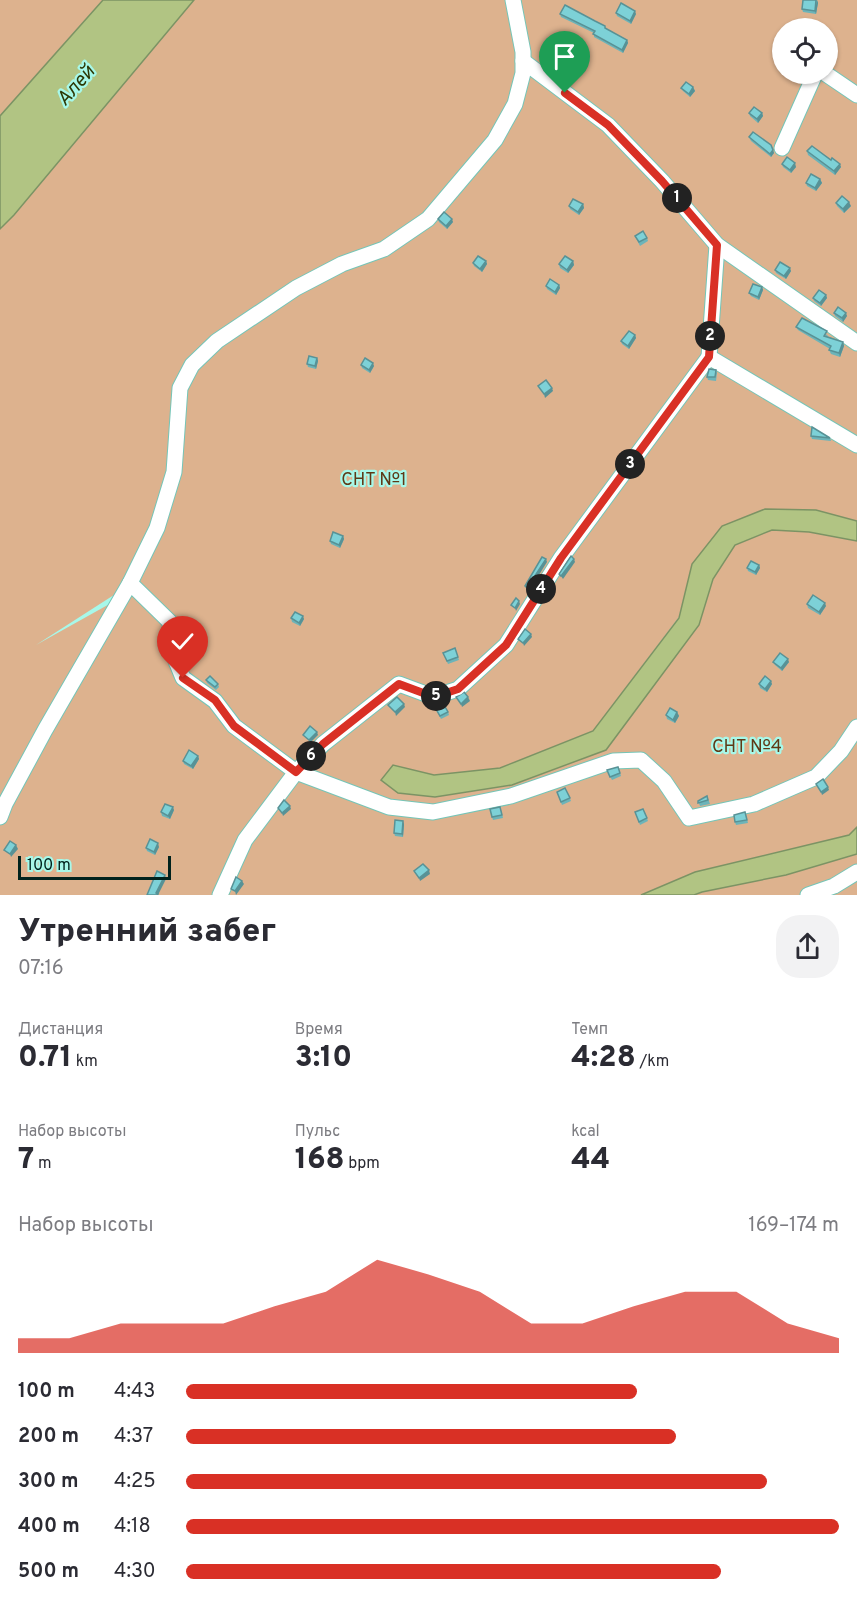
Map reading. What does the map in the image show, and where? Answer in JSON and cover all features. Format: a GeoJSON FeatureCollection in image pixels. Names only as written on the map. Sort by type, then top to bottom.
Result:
{"type":"FeatureCollection","features":[{"type":"Feature","properties":{"kind":"street"},"geometry":{"type":"LineString","coordinates":[[0,817],[45,730],[130,583],[157,528],[174,472],[180,388],[192,365],[217,341],[296,288],[342,264],[384,249],[428,219],[495,140],[516,104],[523,73],[523,52],[513,0]]}},
{"type":"Feature","properties":{"kind":"street"},"geometry":{"type":"LineString","coordinates":[[523,62],[608,125],[662,181],[717,245],[857,343]]}},
{"type":"Feature","properties":{"kind":"street"},"geometry":{"type":"LineString","coordinates":[[838,83],[857,95]]}},
{"type":"Feature","properties":{"kind":"street"},"geometry":{"type":"LineString","coordinates":[[782,148],[811,84]]}},
{"type":"Feature","properties":{"kind":"street"},"geometry":{"type":"LineString","coordinates":[[220,895],[245,840],[296,772],[323,744],[399,684],[434,697],[458,689],[506,645],[561,558],[709,357],[717,245]]}},
{"type":"Feature","properties":{"kind":"street"},"geometry":{"type":"LineString","coordinates":[[709,357],[857,445]]}},
{"type":"Feature","properties":{"kind":"street"},"geometry":{"type":"LineString","coordinates":[[130,583],[170,622],[171,649],[183,678],[215,700],[234,726],[296,772],[389,807],[433,812],[511,796],[613,761],[641,760],[664,781],[689,818],[754,804],[816,777],[841,751],[857,728]]}},
{"type":"Feature","properties":{"kind":"street"},"geometry":{"type":"LineString","coordinates":[[808,895],[834,886],[853,875]]}},
{"type":"Feature","properties":{"kind":"street"},"geometry":{"type":"LineString","coordinates":[[843,895],[853,875]]}},
{"type":"Feature","properties":{"kind":"green space"},"geometry":{"type":"Polygon","coordinates":[[[0,0],[103,0],[0,116],[0,0]]]}},
{"type":"Feature","properties":{"kind":"green space"},"geometry":{"type":"Polygon","coordinates":[[[194,0],[857,0],[857,521],[816,510],[765,509],[692,564],[679,617],[593,731],[500,768],[434,775],[393,765],[398,793],[435,797],[512,785],[606,750],[699,625],[713,579],[735,545],[772,530],[809,532],[857,541],[857,827],[849,835],[695,872],[641,895],[0,895],[0,229],[194,0]],[[191,357],[168,472],[152,525],[117,593],[36,645],[122,597],[158,530],[191,357]]]}},
{"type":"Feature","properties":{"kind":"green space"},"geometry":{"type":"Polygon","coordinates":[[[857,854],[857,895],[694,895],[785,875],[857,854]]]}},
{"type":"Feature","properties":{"kind":"water","name":"Алей"},"geometry":{"type":"Polygon","coordinates":[[[103,0],[194,0],[0,229],[0,116],[103,0]]]}},
{"type":"Feature","properties":{"kind":"water"},"geometry":{"type":"Polygon","coordinates":[[[765,509],[816,510],[857,521],[857,541],[809,532],[772,530],[735,545],[713,579],[699,625],[606,750],[512,785],[435,797],[398,793],[381,780],[393,765],[434,775],[500,768],[593,731],[679,618],[692,564],[722,526],[765,509]]]}},
{"type":"Feature","properties":{"kind":"water"},"geometry":{"type":"Polygon","coordinates":[[[857,827],[857,854],[786,875],[694,895],[641,895],[695,872],[849,835],[857,827]]]}},
{"type":"Feature","properties":{"kind":"building"},"geometry":{"type":"Polygon","coordinates":[[[803,0],[816,0],[815,11],[802,9],[803,0]]]}},
{"type":"Feature","properties":{"kind":"building"},"geometry":{"type":"Polygon","coordinates":[[[621,3],[635,11],[630,21],[616,13],[621,3]]]}},
{"type":"Feature","properties":{"kind":"building"},"geometry":{"type":"Polygon","coordinates":[[[565,5],[627,40],[622,50],[593,34],[595,31],[560,14],[565,5]]]}},
{"type":"Feature","properties":{"kind":"building"},"geometry":{"type":"Polygon","coordinates":[[[686,82],[693,87],[689,94],[681,88],[686,82]]]}},
{"type":"Feature","properties":{"kind":"building"},"geometry":{"type":"Polygon","coordinates":[[[754,107],[762,113],[757,119],[749,113],[754,107]]]}},
{"type":"Feature","properties":{"kind":"building"},"geometry":{"type":"Polygon","coordinates":[[[753,132],[771,145],[773,150],[770,154],[749,137],[753,132]]]}},
{"type":"Feature","properties":{"kind":"building"},"geometry":{"type":"Polygon","coordinates":[[[812,146],[840,164],[834,171],[807,151],[812,146]]]}},
{"type":"Feature","properties":{"kind":"building"},"geometry":{"type":"Polygon","coordinates":[[[787,157],[795,163],[790,170],[782,164],[787,157]]]}},
{"type":"Feature","properties":{"kind":"building"},"geometry":{"type":"Polygon","coordinates":[[[811,174],[820,179],[815,188],[806,183],[811,174]]]}},
{"type":"Feature","properties":{"kind":"building"},"geometry":{"type":"Polygon","coordinates":[[[842,196],[849,202],[843,209],[836,203],[842,196]]]}},
{"type":"Feature","properties":{"kind":"building"},"geometry":{"type":"Polygon","coordinates":[[[573,199],[583,204],[578,212],[569,206],[573,199]]]}},
{"type":"Feature","properties":{"kind":"building"},"geometry":{"type":"Polygon","coordinates":[[[444,212],[452,219],[446,226],[438,219],[444,212]]]}},
{"type":"Feature","properties":{"kind":"building"},"geometry":{"type":"Polygon","coordinates":[[[643,231],[647,238],[639,242],[635,236],[643,231]]]}},
{"type":"Feature","properties":{"kind":"building"},"geometry":{"type":"Polygon","coordinates":[[[478,256],[486,261],[480,269],[473,263],[478,256]]]}},
{"type":"Feature","properties":{"kind":"building"},"geometry":{"type":"Polygon","coordinates":[[[565,256],[573,261],[567,270],[559,264],[565,256]]]}},
{"type":"Feature","properties":{"kind":"building"},"geometry":{"type":"Polygon","coordinates":[[[780,262],[790,268],[784,276],[775,270],[780,262]]]}},
{"type":"Feature","properties":{"kind":"building"},"geometry":{"type":"Polygon","coordinates":[[[550,279],[559,285],[555,292],[546,286],[550,279]]]}},
{"type":"Feature","properties":{"kind":"building"},"geometry":{"type":"Polygon","coordinates":[[[753,284],[762,287],[758,297],[749,293],[753,284]]]}},
{"type":"Feature","properties":{"kind":"building"},"geometry":{"type":"Polygon","coordinates":[[[819,290],[826,295],[820,303],[813,298],[819,290]]]}},
{"type":"Feature","properties":{"kind":"building"},"geometry":{"type":"Polygon","coordinates":[[[838,307],[846,313],[842,318],[834,313],[838,307]]]}},
{"type":"Feature","properties":{"kind":"building"},"geometry":{"type":"Polygon","coordinates":[[[802,318],[827,331],[824,336],[843,342],[839,353],[829,350],[831,346],[796,327],[802,318]]]}},
{"type":"Feature","properties":{"kind":"building"},"geometry":{"type":"Polygon","coordinates":[[[629,331],[635,335],[628,346],[621,341],[629,331]]]}},
{"type":"Feature","properties":{"kind":"building"},"geometry":{"type":"Polygon","coordinates":[[[309,356],[317,358],[315,366],[307,364],[309,356]]]}},
{"type":"Feature","properties":{"kind":"building"},"geometry":{"type":"Polygon","coordinates":[[[365,358],[373,363],[369,370],[361,365],[365,358]]]}},
{"type":"Feature","properties":{"kind":"building"},"geometry":{"type":"Polygon","coordinates":[[[709,369],[716,370],[715,377],[707,377],[709,369]]]}},
{"type":"Feature","properties":{"kind":"building"},"geometry":{"type":"Polygon","coordinates":[[[546,380],[552,388],[544,394],[538,386],[546,380]]]}},
{"type":"Feature","properties":{"kind":"building"},"geometry":{"type":"Polygon","coordinates":[[[812,427],[830,438],[811,436],[812,427]]]}},
{"type":"Feature","properties":{"kind":"building"},"geometry":{"type":"Polygon","coordinates":[[[333,532],[343,536],[339,545],[330,541],[333,532]]]}},
{"type":"Feature","properties":{"kind":"building"},"geometry":{"type":"Polygon","coordinates":[[[571,556],[574,559],[561,576],[559,574],[571,556]]]}},
{"type":"Feature","properties":{"kind":"building"},"geometry":{"type":"Polygon","coordinates":[[[542,557],[546,559],[527,588],[525,586],[542,557]]]}},
{"type":"Feature","properties":{"kind":"building"},"geometry":{"type":"Polygon","coordinates":[[[751,561],[759,565],[755,572],[747,568],[751,561]]]}},
{"type":"Feature","properties":{"kind":"building"},"geometry":{"type":"Polygon","coordinates":[[[813,595],[825,603],[819,612],[807,604],[813,595]]]}},
{"type":"Feature","properties":{"kind":"building"},"geometry":{"type":"Polygon","coordinates":[[[516,598],[519,601],[515,608],[511,605],[516,598]]]}},
{"type":"Feature","properties":{"kind":"building"},"geometry":{"type":"Polygon","coordinates":[[[295,612],[303,616],[299,623],[291,618],[295,612]]]}},
{"type":"Feature","properties":{"kind":"building"},"geometry":{"type":"Polygon","coordinates":[[[525,629],[531,634],[523,643],[518,639],[525,629]]]}},
{"type":"Feature","properties":{"kind":"building"},"geometry":{"type":"Polygon","coordinates":[[[455,648],[458,657],[447,661],[443,653],[455,648]]]}},
{"type":"Feature","properties":{"kind":"building"},"geometry":{"type":"Polygon","coordinates":[[[780,653],[788,659],[781,668],[773,662],[780,653]]]}},
{"type":"Feature","properties":{"kind":"building"},"geometry":{"type":"Polygon","coordinates":[[[210,676],[218,684],[215,687],[206,680],[210,676]]]}},
{"type":"Feature","properties":{"kind":"building"},"geometry":{"type":"Polygon","coordinates":[[[765,676],[771,681],[765,689],[759,684],[765,676]]]}},
{"type":"Feature","properties":{"kind":"building"},"geometry":{"type":"Polygon","coordinates":[[[464,692],[468,697],[461,704],[456,697],[464,692]]]}},
{"type":"Feature","properties":{"kind":"building"},"geometry":{"type":"Polygon","coordinates":[[[397,697],[404,704],[395,712],[388,705],[397,697]]]}},
{"type":"Feature","properties":{"kind":"building"},"geometry":{"type":"Polygon","coordinates":[[[444,705],[448,712],[440,716],[436,709],[444,705]]]}},
{"type":"Feature","properties":{"kind":"building"},"geometry":{"type":"Polygon","coordinates":[[[670,708],[677,712],[673,720],[666,715],[670,708]]]}},
{"type":"Feature","properties":{"kind":"building"},"geometry":{"type":"Polygon","coordinates":[[[310,726],[317,732],[309,740],[303,735],[310,726]]]}},
{"type":"Feature","properties":{"kind":"building"},"geometry":{"type":"Polygon","coordinates":[[[189,750],[198,756],[191,766],[183,761],[189,750]]]}},
{"type":"Feature","properties":{"kind":"building"},"geometry":{"type":"Polygon","coordinates":[[[618,767],[620,773],[610,777],[607,770],[618,767]]]}},
{"type":"Feature","properties":{"kind":"building"},"geometry":{"type":"Polygon","coordinates":[[[823,779],[828,787],[821,792],[816,784],[823,779]]]}},
{"type":"Feature","properties":{"kind":"building"},"geometry":{"type":"Polygon","coordinates":[[[565,788],[570,798],[561,802],[557,792],[565,788]]]}},
{"type":"Feature","properties":{"kind":"building"},"geometry":{"type":"Polygon","coordinates":[[[707,796],[708,800],[698,803],[698,801],[707,796]]]}},
{"type":"Feature","properties":{"kind":"building"},"geometry":{"type":"Polygon","coordinates":[[[284,800],[290,806],[282,813],[278,808],[284,800]]]}},
{"type":"Feature","properties":{"kind":"building"},"geometry":{"type":"Polygon","coordinates":[[[165,804],[173,807],[168,816],[161,812],[165,804]]]}},
{"type":"Feature","properties":{"kind":"building"},"geometry":{"type":"Polygon","coordinates":[[[500,807],[502,815],[492,817],[490,809],[500,807]]]}},
{"type":"Feature","properties":{"kind":"building"},"geometry":{"type":"Polygon","coordinates":[[[643,809],[647,818],[639,822],[635,812],[643,809]]]}},
{"type":"Feature","properties":{"kind":"building"},"geometry":{"type":"Polygon","coordinates":[[[745,812],[747,820],[735,822],[734,815],[745,812]]]}},
{"type":"Feature","properties":{"kind":"building"},"geometry":{"type":"Polygon","coordinates":[[[395,820],[403,821],[402,834],[394,833],[395,820]]]}},
{"type":"Feature","properties":{"kind":"building"},"geometry":{"type":"Polygon","coordinates":[[[150,839],[158,843],[154,852],[146,848],[150,839]]]}},
{"type":"Feature","properties":{"kind":"building"},"geometry":{"type":"Polygon","coordinates":[[[10,841],[16,845],[10,854],[4,850],[10,841]]]}},
{"type":"Feature","properties":{"kind":"building"},"geometry":{"type":"Polygon","coordinates":[[[423,864],[429,870],[419,878],[414,871],[423,864]]]}},
{"type":"Feature","properties":{"kind":"building"},"geometry":{"type":"Polygon","coordinates":[[[157,871],[165,875],[156,893],[158,894],[147,895],[157,871]]]}},
{"type":"Feature","properties":{"kind":"building"},"geometry":{"type":"Polygon","coordinates":[[[236,877],[242,881],[235,891],[231,889],[236,877]]]}},
{"type":"Feature","properties":{"kind":"route"},"geometry":{"type":"LineString","coordinates":[[183,678],[215,700],[234,726],[296,772],[323,744],[399,684],[434,697],[458,689],[506,645],[561,558],[709,357],[717,245],[662,181],[608,125],[565,93]]}},
{"type":"Feature","properties":{"kind":"park label","name":"СНТ №1"},"geometry":{"type":"Point","coordinates":[374,479]}},
{"type":"Feature","properties":{"kind":"park label","name":"СНТ №4"},"geometry":{"type":"Point","coordinates":[747,746]}}]}
